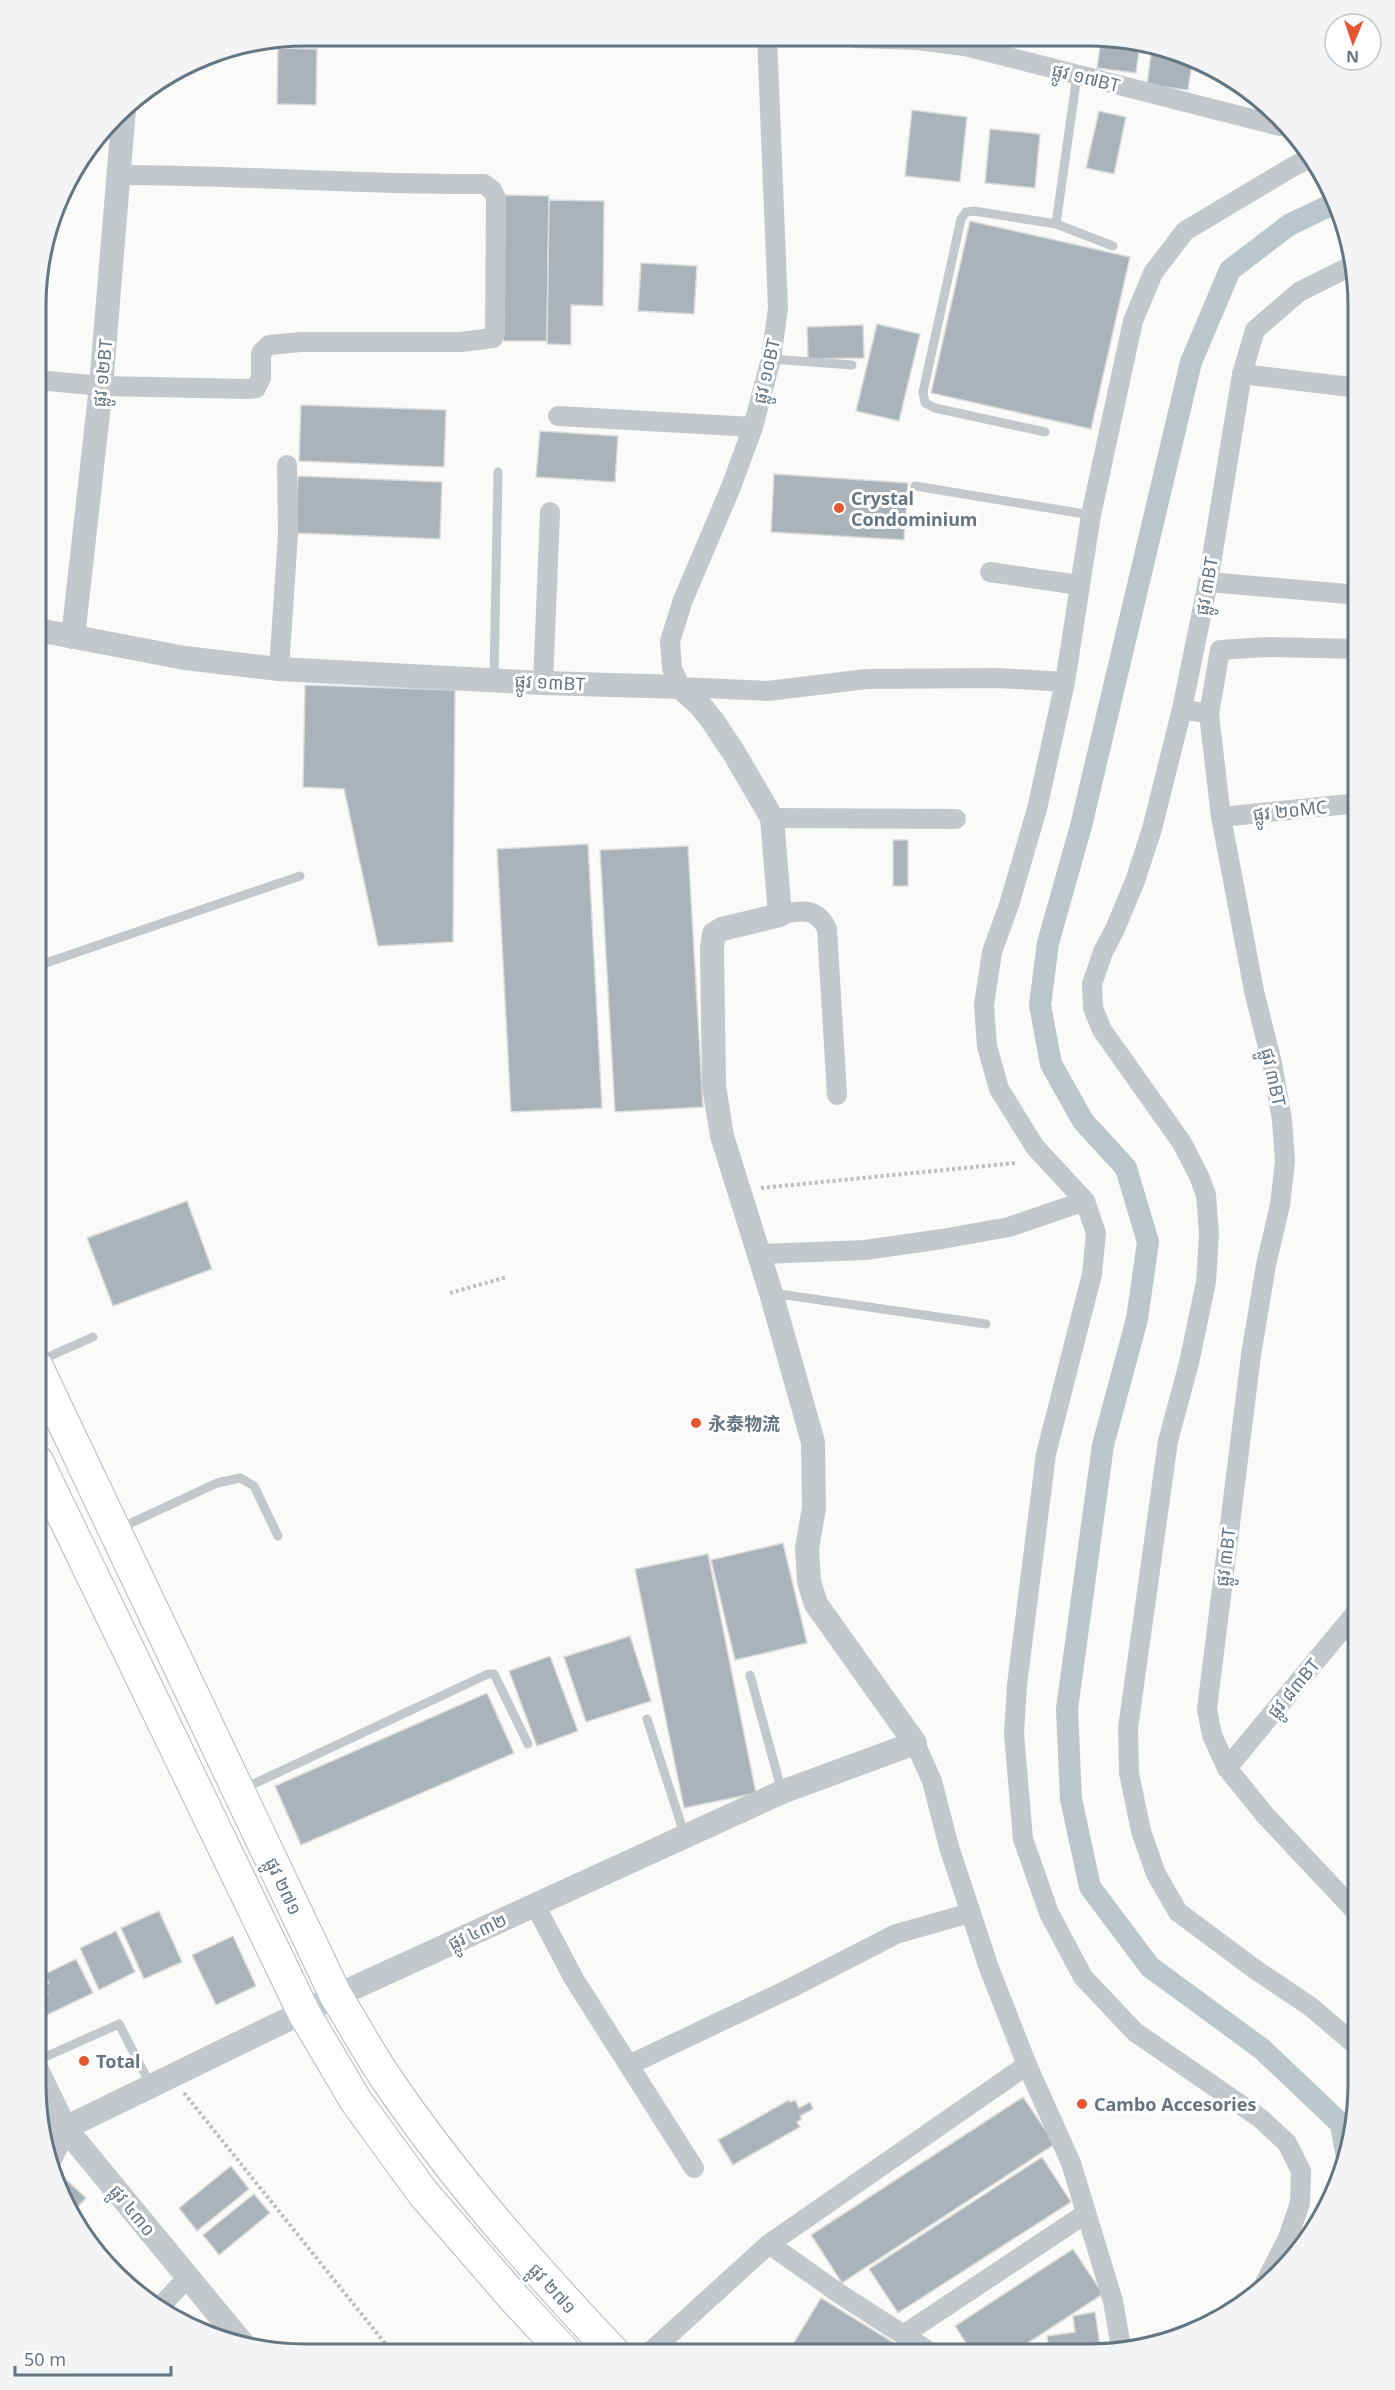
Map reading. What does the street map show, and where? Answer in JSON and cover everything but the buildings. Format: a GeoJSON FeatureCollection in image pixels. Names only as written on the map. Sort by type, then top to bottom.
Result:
{"type":"FeatureCollection","features":[{"type":"Feature","properties":{"kind":"main road","name":"ផ្លូវ ២៧១"},"geometry":{"type":"LineString","coordinates":[[46,1386],[336,1996],[385,2077],[456,2174],[541,2276],[605,2343]]}},
{"type":"Feature","properties":{"kind":"main road","name":"ផ្លូវ ២៧១"},"geometry":{"type":"LineString","coordinates":[[46,1480],[304,2013],[356,2101],[423,2193],[555,2343]]}},
{"type":"Feature","properties":{"kind":"street","name":"ផ្លូវ ១០BT"},"geometry":{"type":"LineString","coordinates":[[680,687],[672,668],[670,641],[683,600],[731,487],[753,427],[771,359],[778,308],[767,46]]}},
{"type":"Feature","properties":{"kind":"street","name":"ផ្លូវ ១៧BT"},"geometry":{"type":"LineString","coordinates":[[965,46],[1273,124]]}},
{"type":"Feature","properties":{"kind":"street","name":"ផ្លូវ ១២BT"},"geometry":{"type":"LineString","coordinates":[[73,637],[101,386],[123,123]]}},
{"type":"Feature","properties":{"kind":"street"},"geometry":{"type":"LineString","coordinates":[[1274,2265],[1288,2238],[1300,2203],[1301,2171],[1287,2143],[1252,2112],[1135,2032],[1083,1977],[1049,1913],[1023,1839],[1014,1734],[1017,1685],[1046,1454],[1092,1274],[1096,1233],[1085,1201],[1035,1147],[999,1089],[987,1046],[984,1005],[992,952],[1009,905],[1037,809],[1065,682],[1091,515],[1133,321],[1153,273],[1185,231],[1263,183],[1304,161]]}},
{"type":"Feature","properties":{"kind":"street"},"geometry":{"type":"LineString","coordinates":[[46,381],[101,386],[256,388],[261,378],[261,353],[269,345],[301,342],[460,342],[494,338],[496,198],[492,190],[484,184],[419,185],[269,178],[120,175]]}},
{"type":"Feature","properties":{"kind":"street","name":"ផ្លូវ ៣BT"},"geometry":{"type":"LineString","coordinates":[[1345,269],[1299,292],[1255,330],[1242,374],[1208,582],[1182,709],[1152,829],[1135,881],[1103,952],[1092,984],[1093,1008],[1102,1030],[1182,1143],[1199,1176],[1206,1195],[1209,1234],[1206,1282],[1189,1363],[1168,1441],[1128,1728],[1129,1773],[1141,1830],[1155,1874],[1178,1912],[1256,1970],[1311,2007],[1348,2038]]}},
{"type":"Feature","properties":{"kind":"street"},"geometry":{"type":"LineString","coordinates":[[1242,374],[1348,387]]}},
{"type":"Feature","properties":{"kind":"street"},"geometry":{"type":"LineString","coordinates":[[558,416],[753,427]]}},
{"type":"Feature","properties":{"kind":"street"},"geometry":{"type":"LineString","coordinates":[[279,669],[288,534],[287,465]]}},
{"type":"Feature","properties":{"kind":"street"},"geometry":{"type":"LineString","coordinates":[[543,682],[550,512]]}},
{"type":"Feature","properties":{"kind":"street"},"geometry":{"type":"LineString","coordinates":[[990,572],[1079,585]]}},
{"type":"Feature","properties":{"kind":"street"},"geometry":{"type":"LineString","coordinates":[[1208,582],[1348,594]]}},
{"type":"Feature","properties":{"kind":"street","name":"ផ្លូវ ១៣BT"},"geometry":{"type":"LineString","coordinates":[[46,632],[185,658],[279,669],[768,691],[866,679],[998,678],[1065,682]]}},
{"type":"Feature","properties":{"kind":"street","name":"ផ្លូវ ៣BT"},"geometry":{"type":"LineString","coordinates":[[1348,649],[1266,647],[1220,650],[1209,714],[1221,817],[1254,991],[1280,1108],[1285,1161],[1280,1205],[1266,1265],[1251,1355],[1207,1709],[1212,1735],[1227,1768],[1265,1815],[1348,1900]]}},
{"type":"Feature","properties":{"kind":"street"},"geometry":{"type":"LineString","coordinates":[[680,687],[699,704],[712,720],[772,818],[780,915]]}},
{"type":"Feature","properties":{"kind":"street"},"geometry":{"type":"LineString","coordinates":[[1182,709],[1209,714]]}},
{"type":"Feature","properties":{"kind":"street","name":"ផ្លូវ ២០MC"},"geometry":{"type":"LineString","coordinates":[[1221,817],[1348,804]]}},
{"type":"Feature","properties":{"kind":"street"},"geometry":{"type":"LineString","coordinates":[[772,818],[956,819]]}},
{"type":"Feature","properties":{"kind":"street"},"geometry":{"type":"LineString","coordinates":[[837,1095],[827,929],[823,919],[800,910],[722,928],[714,934],[712,947],[714,1086],[722,1136],[771,1293],[813,1442],[814,1508],[807,1548],[808,1582],[816,1604],[827,1621],[915,1743],[932,1781],[970,1913],[1027,2065],[1071,2163],[1113,2301],[1120,2341]]}},
{"type":"Feature","properties":{"kind":"street"},"geometry":{"type":"LineString","coordinates":[[759,1254],[865,1250],[942,1239],[1009,1227],[1085,1201]]}},
{"type":"Feature","properties":{"kind":"street","name":"ផ្លូវ ៨៣BT"},"geometry":{"type":"LineString","coordinates":[[1227,1768],[1348,1622]]}},
{"type":"Feature","properties":{"kind":"street","name":"ផ្លូវ ៤៣២"},"geometry":{"type":"LineString","coordinates":[[55,2128],[160,2081],[336,1996],[782,1792],[915,1743]]}},
{"type":"Feature","properties":{"kind":"street"},"geometry":{"type":"LineString","coordinates":[[535,1905],[574,1979],[694,2168]]}},
{"type":"Feature","properties":{"kind":"street"},"geometry":{"type":"LineString","coordinates":[[629,2066],[791,1988],[896,1934],[970,1913]]}},
{"type":"Feature","properties":{"kind":"street"},"geometry":{"type":"LineString","coordinates":[[660,2343],[769,2244],[1027,2065]]}},
{"type":"Feature","properties":{"kind":"street","name":"ផ្លូវ ៤៣០"},"geometry":{"type":"LineString","coordinates":[[48,2104],[55,2128],[188,2277],[234,2333]]}},
{"type":"Feature","properties":{"kind":"street"},"geometry":{"type":"LineString","coordinates":[[903,2335],[1085,2214]]}},
{"type":"Feature","properties":{"kind":"street"},"geometry":{"type":"LineString","coordinates":[[769,2244],[916,2343]]}},
{"type":"Feature","properties":{"kind":"street"},"geometry":{"type":"LineString","coordinates":[[165,2302],[188,2277]]}},
{"type":"Feature","properties":{"kind":"lane"},"geometry":{"type":"LineString","coordinates":[[1056,225],[1077,75]]}},
{"type":"Feature","properties":{"kind":"lane"},"geometry":{"type":"LineString","coordinates":[[1045,432],[935,408],[926,403],[923,392],[961,219],[966,212],[974,211],[1056,225],[1113,246]]}},
{"type":"Feature","properties":{"kind":"lane"},"geometry":{"type":"LineString","coordinates":[[771,359],[852,365]]}},
{"type":"Feature","properties":{"kind":"lane"},"geometry":{"type":"LineString","coordinates":[[494,679],[498,472]]}},
{"type":"Feature","properties":{"kind":"lane"},"geometry":{"type":"LineString","coordinates":[[915,486],[1091,515]]}},
{"type":"Feature","properties":{"kind":"lane"},"geometry":{"type":"LineString","coordinates":[[46,963],[300,876]]}},
{"type":"Feature","properties":{"kind":"lane"},"geometry":{"type":"LineString","coordinates":[[771,1293],[986,1324]]}},
{"type":"Feature","properties":{"kind":"lane"},"geometry":{"type":"LineString","coordinates":[[46,1358],[93,1336]]}},
{"type":"Feature","properties":{"kind":"lane"},"geometry":{"type":"LineString","coordinates":[[115,1530],[217,1483],[240,1478],[254,1486],[278,1536]]}},
{"type":"Feature","properties":{"kind":"lane"},"geometry":{"type":"LineString","coordinates":[[239,1791],[488,1674],[494,1674],[528,1744]]}},
{"type":"Feature","properties":{"kind":"lane"},"geometry":{"type":"LineString","coordinates":[[750,1675],[782,1792]]}},
{"type":"Feature","properties":{"kind":"lane"},"geometry":{"type":"LineString","coordinates":[[647,1719],[685,1836]]}},
{"type":"Feature","properties":{"kind":"lane"},"geometry":{"type":"LineString","coordinates":[[46,2057],[119,2024],[160,2081]]}},
{"type":"Feature","properties":{"kind":"path"},"geometry":{"type":"LineString","coordinates":[[739,1190],[1015,1163]]}},
{"type":"Feature","properties":{"kind":"path"},"geometry":{"type":"LineString","coordinates":[[450,1293],[507,1277]]}},
{"type":"Feature","properties":{"kind":"path"},"geometry":{"type":"LineString","coordinates":[[160,2081],[384,2343]]}},
{"type":"Feature","properties":{"kind":"waterway"},"geometry":{"type":"LineString","coordinates":[[1329,206],[1289,225],[1230,270],[1191,362],[1081,826],[1048,943],[1040,1005],[1051,1064],[1083,1121],[1126,1168],[1148,1242],[1137,1319],[1103,1445],[1067,1709],[1071,1799],[1090,1887],[1150,1967],[1262,2049],[1341,2124],[1343,2135]]}},
{"type":"Feature","properties":{"kind":"place","name":"Crystal Condominium"},"geometry":{"type":"Point","coordinates":[839,508]}},
{"type":"Feature","properties":{"kind":"place","name":"永泰物流"},"geometry":{"type":"Point","coordinates":[696,1423]}},
{"type":"Feature","properties":{"kind":"place","name":"Total"},"geometry":{"type":"Point","coordinates":[84,2061]}},
{"type":"Feature","properties":{"kind":"place","name":"Cambo Accesories"},"geometry":{"type":"Point","coordinates":[1082,2104]}}]}
